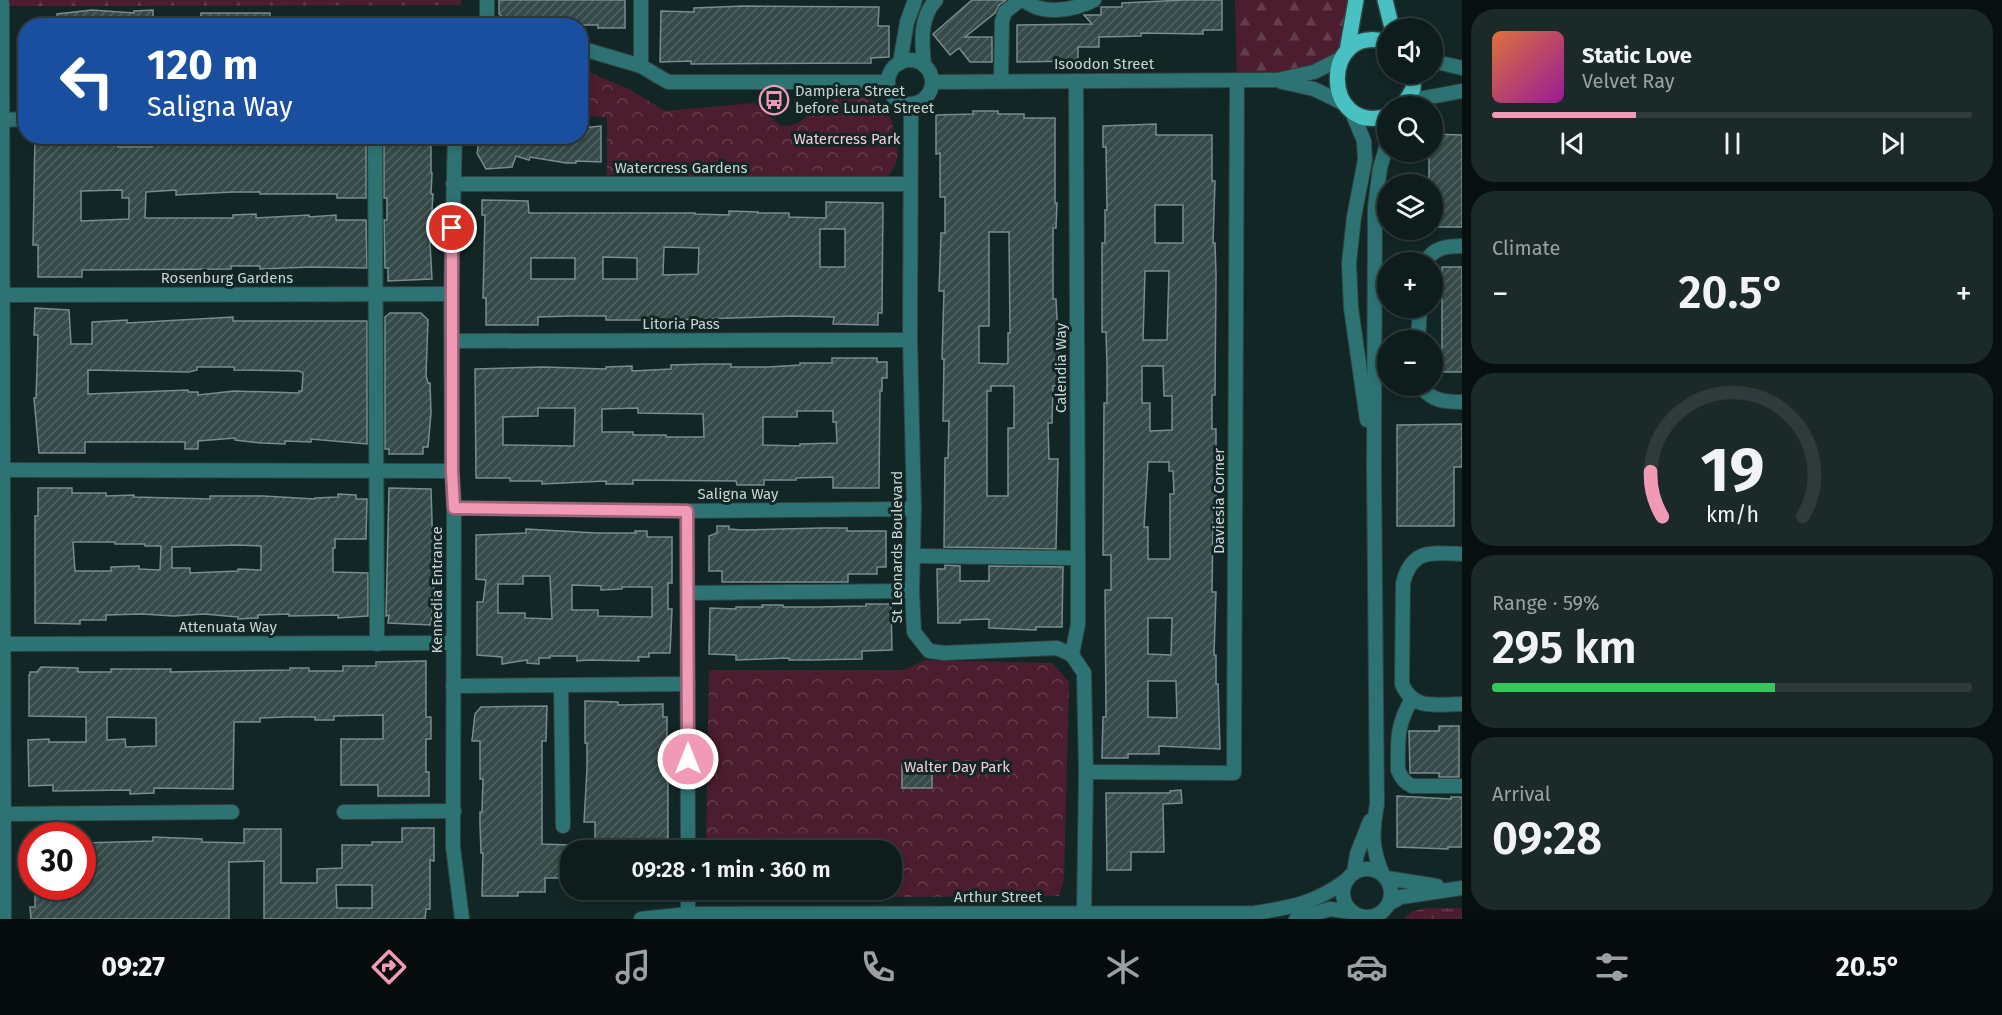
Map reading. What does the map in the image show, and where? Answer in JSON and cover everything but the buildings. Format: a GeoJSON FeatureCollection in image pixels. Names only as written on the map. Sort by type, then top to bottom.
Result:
{"type":"FeatureCollection","features":[{"type":"Feature","properties":{"kind":"main road"},"geometry":{"type":"LineString","coordinates":[[1356,0],[1344,55],[1338,65],[1337,90],[1348,107],[1365,117],[1377,118]]}},
{"type":"Feature","properties":{"kind":"main road"},"geometry":{"type":"LineString","coordinates":[[1385,0],[1390,18]]}},
{"type":"Feature","properties":{"kind":"main road"},"geometry":{"type":"LineString","coordinates":[[1344,55],[1360,42],[1377,41]]}},
{"type":"Feature","properties":{"kind":"street"},"geometry":{"type":"LineString","coordinates":[[487,0],[487,18]]}},
{"type":"Feature","properties":{"kind":"street"},"geometry":{"type":"LineString","coordinates":[[641,0],[641,66]]}},
{"type":"Feature","properties":{"kind":"street"},"geometry":{"type":"LineString","coordinates":[[900,63],[907,22],[914,0]]}},
{"type":"Feature","properties":{"kind":"street"},"geometry":{"type":"LineString","coordinates":[[924,65],[923,25],[936,0]]}},
{"type":"Feature","properties":{"kind":"street"},"geometry":{"type":"LineString","coordinates":[[1001,80],[1002,21],[1005,12],[1022,0],[1029,5],[1053,10],[1070,9],[1094,0]]}},
{"type":"Feature","properties":{"kind":"street"},"geometry":{"type":"LineString","coordinates":[[2,3],[4,814],[2,876],[4,919]]}},
{"type":"Feature","properties":{"kind":"street"},"geometry":{"type":"LineString","coordinates":[[588,50],[641,66],[668,82],[888,82]]}},
{"type":"Feature","properties":{"kind":"street","name":"Isoodon Street"},"geometry":{"type":"LineString","coordinates":[[932,82],[1277,80],[1314,72],[1344,55]]}},
{"type":"Feature","properties":{"kind":"street"},"geometry":{"type":"LineString","coordinates":[[912,60],[929,70],[931,90],[919,102],[911,104],[896,99],[891,93],[888,82],[892,71],[900,63],[912,60]]}},
{"type":"Feature","properties":{"kind":"street"},"geometry":{"type":"LineString","coordinates":[[1443,64],[1462,68]]}},
{"type":"Feature","properties":{"kind":"street","name":"Isoodon Street"},"geometry":{"type":"LineString","coordinates":[[1277,80],[1314,89],[1348,107]]}},
{"type":"Feature","properties":{"kind":"street","name":"Calendia Way"},"geometry":{"type":"LineString","coordinates":[[1072,655],[1078,624],[1076,81]]}},
{"type":"Feature","properties":{"kind":"street","name":"Daviesia Corner"},"geometry":{"type":"LineString","coordinates":[[1086,772],[1234,773],[1237,81]]}},
{"type":"Feature","properties":{"kind":"street"},"geometry":{"type":"LineString","coordinates":[[1441,96],[1462,91]]}},
{"type":"Feature","properties":{"kind":"street","name":"St Leonards Boulevard"},"geometry":{"type":"LineString","coordinates":[[911,104],[910,340],[914,632],[929,651],[1057,648],[1072,655]]}},
{"type":"Feature","properties":{"kind":"street"},"geometry":{"type":"LineString","coordinates":[[1348,107],[1364,141],[1365,160],[1351,240],[1350,296],[1374,469]]}},
{"type":"Feature","properties":{"kind":"street"},"geometry":{"type":"LineString","coordinates":[[2,120],[18,119]]}},
{"type":"Feature","properties":{"kind":"street"},"geometry":{"type":"LineString","coordinates":[[375,144],[377,644]]}},
{"type":"Feature","properties":{"kind":"street","name":"Kennedia Entrance"},"geometry":{"type":"LineString","coordinates":[[455,144],[452,294],[453,847],[462,919]]}},
{"type":"Feature","properties":{"kind":"street"},"geometry":{"type":"LineString","coordinates":[[1382,162],[1375,207],[1374,469],[1377,804],[1372,833],[1375,858],[1391,890],[1387,910]]}},
{"type":"Feature","properties":{"kind":"street","name":"Watercress Gardens"},"geometry":{"type":"LineString","coordinates":[[453,184],[910,184]]}},
{"type":"Feature","properties":{"kind":"street"},"geometry":{"type":"LineString","coordinates":[[1432,252],[1436,249],[1462,246]]}},
{"type":"Feature","properties":{"kind":"street","name":"Rosenburg Gardens"},"geometry":{"type":"LineString","coordinates":[[2,295],[452,294]]}},
{"type":"Feature","properties":{"kind":"street","name":"Litoria Pass"},"geometry":{"type":"LineString","coordinates":[[452,341],[910,340]]}},
{"type":"Feature","properties":{"kind":"street"},"geometry":{"type":"LineString","coordinates":[[1431,396],[1440,401],[1462,402]]}},
{"type":"Feature","properties":{"kind":"street"},"geometry":{"type":"LineString","coordinates":[[3,470],[452,471]]}},
{"type":"Feature","properties":{"kind":"street","name":"Saligna Way"},"geometry":{"type":"LineString","coordinates":[[454,508],[687,511],[914,509]]}},
{"type":"Feature","properties":{"kind":"street"},"geometry":{"type":"LineString","coordinates":[[687,511],[688,840]]}},
{"type":"Feature","properties":{"kind":"street"},"geometry":{"type":"LineString","coordinates":[[1462,554],[1421,555],[1410,565],[1405,574],[1402,684],[1412,699],[1426,704],[1462,704]]}},
{"type":"Feature","properties":{"kind":"street"},"geometry":{"type":"LineString","coordinates":[[914,556],[1078,558]]}},
{"type":"Feature","properties":{"kind":"street"},"geometry":{"type":"LineString","coordinates":[[688,593],[912,591]]}},
{"type":"Feature","properties":{"kind":"street","name":"Attenuata Way"},"geometry":{"type":"LineString","coordinates":[[3,644],[453,643]]}},
{"type":"Feature","properties":{"kind":"street"},"geometry":{"type":"LineString","coordinates":[[1072,655],[1084,673],[1086,772],[1084,913]]}},
{"type":"Feature","properties":{"kind":"street"},"geometry":{"type":"LineString","coordinates":[[453,686],[688,684]]}},
{"type":"Feature","properties":{"kind":"street"},"geometry":{"type":"LineString","coordinates":[[561,685],[563,826]]}},
{"type":"Feature","properties":{"kind":"street"},"geometry":{"type":"LineString","coordinates":[[1412,699],[1398,728],[1398,770],[1401,777],[1412,786],[1462,786]]}},
{"type":"Feature","properties":{"kind":"street"},"geometry":{"type":"LineString","coordinates":[[1355,916],[1346,905],[1343,896],[1344,887],[1351,876],[1357,854],[1377,804]]}},
{"type":"Feature","properties":{"kind":"street"},"geometry":{"type":"LineString","coordinates":[[344,812],[454,811]]}},
{"type":"Feature","properties":{"kind":"street"},"geometry":{"type":"LineString","coordinates":[[4,814],[232,813]]}},
{"type":"Feature","properties":{"kind":"street"},"geometry":{"type":"LineString","coordinates":[[1351,876],[1367,869],[1385,876],[1460,888]]}},
{"type":"Feature","properties":{"kind":"street","name":"Arthur Street"},"geometry":{"type":"LineString","coordinates":[[641,919],[1255,913],[1292,907],[1314,900],[1329,893],[1351,876]]}},
{"type":"Feature","properties":{"kind":"street"},"geometry":{"type":"LineString","coordinates":[[1296,919],[1330,909],[1371,918],[1387,910],[1401,897],[1460,888]]}},
{"type":"Feature","properties":{"kind":"street","name":"Kennedia Entrance"},"geometry":{"type":"LineString","coordinates":[[459,899],[467,919]]}},
{"type":"Feature","properties":{"kind":"street"},"geometry":{"type":"LineString","coordinates":[[688,900],[688,917]]}},
{"type":"Feature","properties":{"kind":"green space"},"geometry":{"type":"Polygon","coordinates":[[[0,0],[461,0],[461,5],[0,6],[0,0]]]}},
{"type":"Feature","properties":{"kind":"green space"},"geometry":{"type":"Polygon","coordinates":[[[1235,0],[1356,0],[1338,65],[1237,81],[1235,0]]]}},
{"type":"Feature","properties":{"kind":"green space","name":"Watercress Park"},"geometry":{"type":"Polygon","coordinates":[[[588,72],[629,89],[665,111],[755,103],[781,126],[799,122],[821,105],[835,99],[861,97],[877,102],[886,110],[893,127],[898,152],[896,162],[886,179],[662,181],[662,175],[607,175],[607,117],[588,116],[588,72]]]}},
{"type":"Feature","properties":{"kind":"green space","name":"Walter Day Park"},"geometry":{"type":"Polygon","coordinates":[[[925,660],[1052,663],[1069,682],[1064,879],[1059,896],[902,897],[902,840],[706,840],[709,670],[904,670],[925,660]]]}},
{"type":"Feature","properties":{"kind":"green space"},"geometry":{"type":"Polygon","coordinates":[[[1424,908],[1462,908],[1462,919],[1403,919],[1412,912],[1424,908]]]}},
{"type":"Feature","properties":{"kind":"place","name":"Dampiera Street before Lunata Street"},"geometry":{"type":"Point","coordinates":[774,100]}},
{"type":"Feature","properties":{"kind":"route"},"geometry":{"type":"LineString","coordinates":[[452,228],[454,508],[687,511],[688,759]]}}]}
